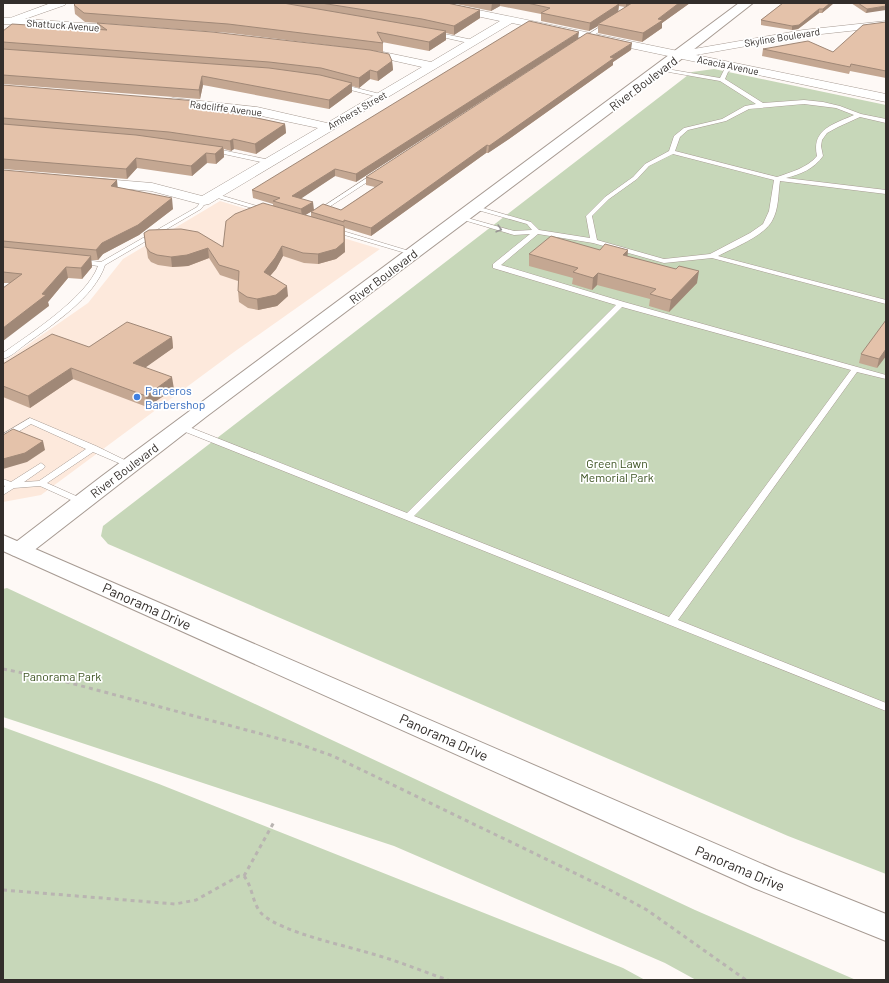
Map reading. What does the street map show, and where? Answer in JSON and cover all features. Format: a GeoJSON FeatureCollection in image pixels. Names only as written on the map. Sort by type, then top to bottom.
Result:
{"type":"FeatureCollection","features":[{"type":"Feature","properties":{"kind":"main road","name":"River Boulevard"},"geometry":{"type":"LineString","coordinates":[[11,546],[82,502],[663,69],[680,54],[747,3]]}},
{"type":"Feature","properties":{"kind":"main road","name":"Panorama Drive"},"geometry":{"type":"LineString","coordinates":[[11,546],[765,879],[886,928]]}},
{"type":"Feature","properties":{"kind":"street"},"geometry":{"type":"LineString","coordinates":[[5,22],[61,3]]}},
{"type":"Feature","properties":{"kind":"street","name":"Acacia Avenue"},"geometry":{"type":"LineString","coordinates":[[429,3],[886,98]]}},
{"type":"Feature","properties":{"kind":"street","name":"Amherst Street"},"geometry":{"type":"LineString","coordinates":[[208,198],[510,20]]}},
{"type":"Feature","properties":{"kind":"street","name":"Shattuck Avenue"},"geometry":{"type":"LineString","coordinates":[[5,22],[135,30]]}},
{"type":"Feature","properties":{"kind":"street","name":"Skyline Boulevard"},"geometry":{"type":"LineString","coordinates":[[680,54],[775,37],[886,25]]}},
{"type":"Feature","properties":{"kind":"street"},"geometry":{"type":"LineString","coordinates":[[353,50],[433,66]]}},
{"type":"Feature","properties":{"kind":"street","name":"Radcliffe Avenue"},"geometry":{"type":"LineString","coordinates":[[157,101],[257,111],[329,127]]}},
{"type":"Feature","properties":{"kind":"street"},"geometry":{"type":"LineString","coordinates":[[80,181],[152,187],[208,198]]}},
{"type":"Feature","properties":{"kind":"lane"},"geometry":{"type":"LineString","coordinates":[[576,45],[614,20]]}},
{"type":"Feature","properties":{"kind":"lane"},"geometry":{"type":"LineString","coordinates":[[429,33],[473,42]]}},
{"type":"Feature","properties":{"kind":"lane"},"geometry":{"type":"LineString","coordinates":[[722,80],[726,71],[733,66]]}},
{"type":"Feature","properties":{"kind":"lane"},"geometry":{"type":"LineString","coordinates":[[663,69],[722,80],[762,105]]}},
{"type":"Feature","properties":{"kind":"lane"},"geometry":{"type":"LineString","coordinates":[[336,85],[382,96]]}},
{"type":"Feature","properties":{"kind":"lane"},"geometry":{"type":"LineString","coordinates":[[672,152],[677,136],[686,129],[724,120],[746,107],[804,102],[838,107],[859,115],[886,121]]}},
{"type":"Feature","properties":{"kind":"lane"},"geometry":{"type":"LineString","coordinates":[[777,178],[802,170],[817,162],[820,156],[818,146],[819,139],[828,130],[859,115]]}},
{"type":"Feature","properties":{"kind":"lane"},"geometry":{"type":"LineString","coordinates":[[207,149],[270,162]]}},
{"type":"Feature","properties":{"kind":"lane"},"geometry":{"type":"LineString","coordinates":[[594,241],[589,216],[607,198],[635,178],[647,165],[672,152],[777,178],[886,192]]}},
{"type":"Feature","properties":{"kind":"lane"},"geometry":{"type":"LineString","coordinates":[[310,217],[383,170]]}},
{"type":"Feature","properties":{"kind":"lane"},"geometry":{"type":"LineString","coordinates":[[712,256],[749,236],[769,223],[774,205],[777,178]]}},
{"type":"Feature","properties":{"kind":"lane"},"geometry":{"type":"LineString","coordinates":[[72,260],[102,264],[199,208],[208,198],[273,212]]}},
{"type":"Feature","properties":{"kind":"lane"},"geometry":{"type":"LineString","coordinates":[[469,213],[514,233],[537,232],[594,241],[664,261],[712,256],[886,302]]}},
{"type":"Feature","properties":{"kind":"lane"},"geometry":{"type":"LineString","coordinates":[[469,213],[529,223],[537,232]]}},
{"type":"Feature","properties":{"kind":"lane"},"geometry":{"type":"LineString","coordinates":[[325,228],[414,254]]}},
{"type":"Feature","properties":{"kind":"lane"},"geometry":{"type":"LineString","coordinates":[[537,232],[496,266],[621,304],[886,376]]}},
{"type":"Feature","properties":{"kind":"lane"},"geometry":{"type":"LineString","coordinates":[[3,356],[72,304],[99,275],[102,270],[102,264]]}},
{"type":"Feature","properties":{"kind":"lane"},"geometry":{"type":"LineString","coordinates":[[409,516],[621,304]]}},
{"type":"Feature","properties":{"kind":"lane"},"geometry":{"type":"LineString","coordinates":[[671,622],[856,368]]}},
{"type":"Feature","properties":{"kind":"lane"},"geometry":{"type":"LineString","coordinates":[[3,438],[30,421],[131,465]]}},
{"type":"Feature","properties":{"kind":"lane"},"geometry":{"type":"LineString","coordinates":[[181,427],[409,516],[886,708]]}},
{"type":"Feature","properties":{"kind":"lane"},"geometry":{"type":"LineString","coordinates":[[14,431],[25,436]]}},
{"type":"Feature","properties":{"kind":"lane"},"geometry":{"type":"LineString","coordinates":[[42,484],[73,457],[93,448]]}},
{"type":"Feature","properties":{"kind":"lane"},"geometry":{"type":"LineString","coordinates":[[3,492],[41,466]]}},
{"type":"Feature","properties":{"kind":"lane"},"geometry":{"type":"LineString","coordinates":[[3,482],[12,486],[42,484],[82,502]]}},
{"type":"Feature","properties":{"kind":"path"},"geometry":{"type":"LineString","coordinates":[[3,669],[63,681],[291,742],[333,756],[640,906],[746,980]]}},
{"type":"Feature","properties":{"kind":"path"},"geometry":{"type":"LineString","coordinates":[[244,876],[274,822]]}},
{"type":"Feature","properties":{"kind":"path"},"geometry":{"type":"LineString","coordinates":[[3,890],[175,904],[196,900],[239,876],[244,876]]}},
{"type":"Feature","properties":{"kind":"path"},"geometry":{"type":"LineString","coordinates":[[244,876],[248,880],[252,897],[262,915],[284,927],[387,958],[448,980]]}},
{"type":"Feature","properties":{"kind":"shaded area"},"geometry":{"type":"Polygon","coordinates":[[[220,201],[380,249],[234,352],[41,495],[3,502],[3,362],[88,303],[123,259],[220,201]]]}},
{"type":"Feature","properties":{"kind":"green space","name":"Green Lawn Memorial Park"},"geometry":{"type":"Polygon","coordinates":[[[714,69],[886,105],[886,874],[788,836],[108,544],[101,536],[103,526],[692,72],[714,69]]]}},
{"type":"Feature","properties":{"kind":"green space","name":"Panorama Park"},"geometry":{"type":"Polygon","coordinates":[[[7,588],[695,910],[856,980],[696,980],[665,963],[394,846],[3,717],[3,589],[7,588]]]}},
{"type":"Feature","properties":{"kind":"green space"},"geometry":{"type":"Polygon","coordinates":[[[3,727],[159,784],[623,968],[645,980],[3,980],[3,727]]]}},
{"type":"Feature","properties":{"kind":"building"},"geometry":{"type":"Polygon","coordinates":[[[76,3],[283,3],[446,31],[429,42],[377,32],[383,43],[228,24],[84,13],[74,5],[76,3]]]}},
{"type":"Feature","properties":{"kind":"building"},"geometry":{"type":"Polygon","coordinates":[[[321,3],[447,3],[480,10],[454,26],[422,19],[321,3]]]}},
{"type":"Feature","properties":{"kind":"building"},"geometry":{"type":"Polygon","coordinates":[[[527,3],[619,4],[590,23],[541,13],[550,8],[527,3]]]}},
{"type":"Feature","properties":{"kind":"building"},"geometry":{"type":"Polygon","coordinates":[[[632,3],[679,3],[658,19],[663,20],[643,33],[598,24],[632,3]]]}},
{"type":"Feature","properties":{"kind":"building"},"geometry":{"type":"Polygon","coordinates":[[[783,3],[830,3],[823,9],[819,9],[799,25],[792,26],[761,20],[783,3]]]}},
{"type":"Feature","properties":{"kind":"building"},"geometry":{"type":"Polygon","coordinates":[[[858,3],[886,3],[886,6],[867,9],[858,3]]]}},
{"type":"Feature","properties":{"kind":"building"},"geometry":{"type":"Polygon","coordinates":[[[529,21],[579,32],[356,174],[335,169],[292,196],[313,202],[301,209],[273,201],[280,198],[252,190],[529,21]]]}},
{"type":"Feature","properties":{"kind":"building"},"geometry":{"type":"Polygon","coordinates":[[[886,22],[886,71],[851,64],[850,67],[763,49],[808,41],[833,52],[863,25],[886,22]]]}},
{"type":"Feature","properties":{"kind":"building"},"geometry":{"type":"Polygon","coordinates":[[[97,23],[212,32],[370,50],[389,54],[392,61],[377,72],[370,70],[359,78],[321,68],[269,62],[3,42],[3,31],[12,24],[107,30],[97,23]]]}},
{"type":"Feature","properties":{"kind":"building"},"geometry":{"type":"Polygon","coordinates":[[[587,33],[632,43],[610,57],[614,58],[489,146],[487,145],[371,228],[311,212],[323,204],[341,210],[383,182],[366,177],[587,33]]]}},
{"type":"Feature","properties":{"kind":"building"},"geometry":{"type":"Polygon","coordinates":[[[3,49],[269,68],[320,75],[352,83],[329,100],[202,76],[199,90],[3,75],[3,49]]]}},
{"type":"Feature","properties":{"kind":"building"},"geometry":{"type":"Polygon","coordinates":[[[3,85],[197,101],[196,105],[285,124],[255,144],[233,139],[230,141],[169,132],[3,118],[3,85]]]}},
{"type":"Feature","properties":{"kind":"building"},"geometry":{"type":"Polygon","coordinates":[[[3,124],[136,135],[223,147],[215,154],[206,153],[191,166],[136,158],[126,169],[3,159],[3,124]]]}},
{"type":"Feature","properties":{"kind":"building"},"geometry":{"type":"Polygon","coordinates":[[[3,170],[117,180],[111,186],[172,198],[138,225],[102,243],[96,250],[3,241],[3,170]]]}},
{"type":"Feature","properties":{"kind":"building"},"geometry":{"type":"Polygon","coordinates":[[[263,203],[344,226],[344,242],[336,249],[318,254],[303,253],[282,246],[264,272],[287,286],[276,295],[257,299],[247,297],[238,291],[239,271],[219,265],[208,248],[187,255],[171,257],[157,255],[150,252],[146,247],[144,233],[149,230],[181,229],[198,232],[223,247],[226,221],[235,214],[263,203]]]}},
{"type":"Feature","properties":{"kind":"building"},"geometry":{"type":"Polygon","coordinates":[[[551,236],[600,250],[605,244],[628,250],[623,255],[676,269],[679,266],[699,271],[671,300],[650,294],[656,289],[598,273],[593,278],[573,272],[578,268],[529,254],[551,236]]]}},
{"type":"Feature","properties":{"kind":"building"},"geometry":{"type":"Polygon","coordinates":[[[3,247],[91,256],[81,268],[66,267],[42,294],[46,295],[3,328],[3,288],[22,274],[3,272],[3,247]]]}},
{"type":"Feature","properties":{"kind":"building"},"geometry":{"type":"Polygon","coordinates":[[[886,320],[886,349],[879,359],[861,354],[886,320]]]}},
{"type":"Feature","properties":{"kind":"building"},"geometry":{"type":"Polygon","coordinates":[[[127,322],[172,337],[133,363],[172,377],[146,396],[71,368],[28,396],[3,386],[3,364],[52,334],[89,347],[127,322]]]}},
{"type":"Feature","properties":{"kind":"building"},"geometry":{"type":"Polygon","coordinates":[[[13,429],[43,441],[25,453],[3,459],[3,435],[13,429]]]}},
{"type":"Feature","properties":{"kind":"place","name":"Parceros Barbershop"},"geometry":{"type":"Point","coordinates":[137,397]}}]}
